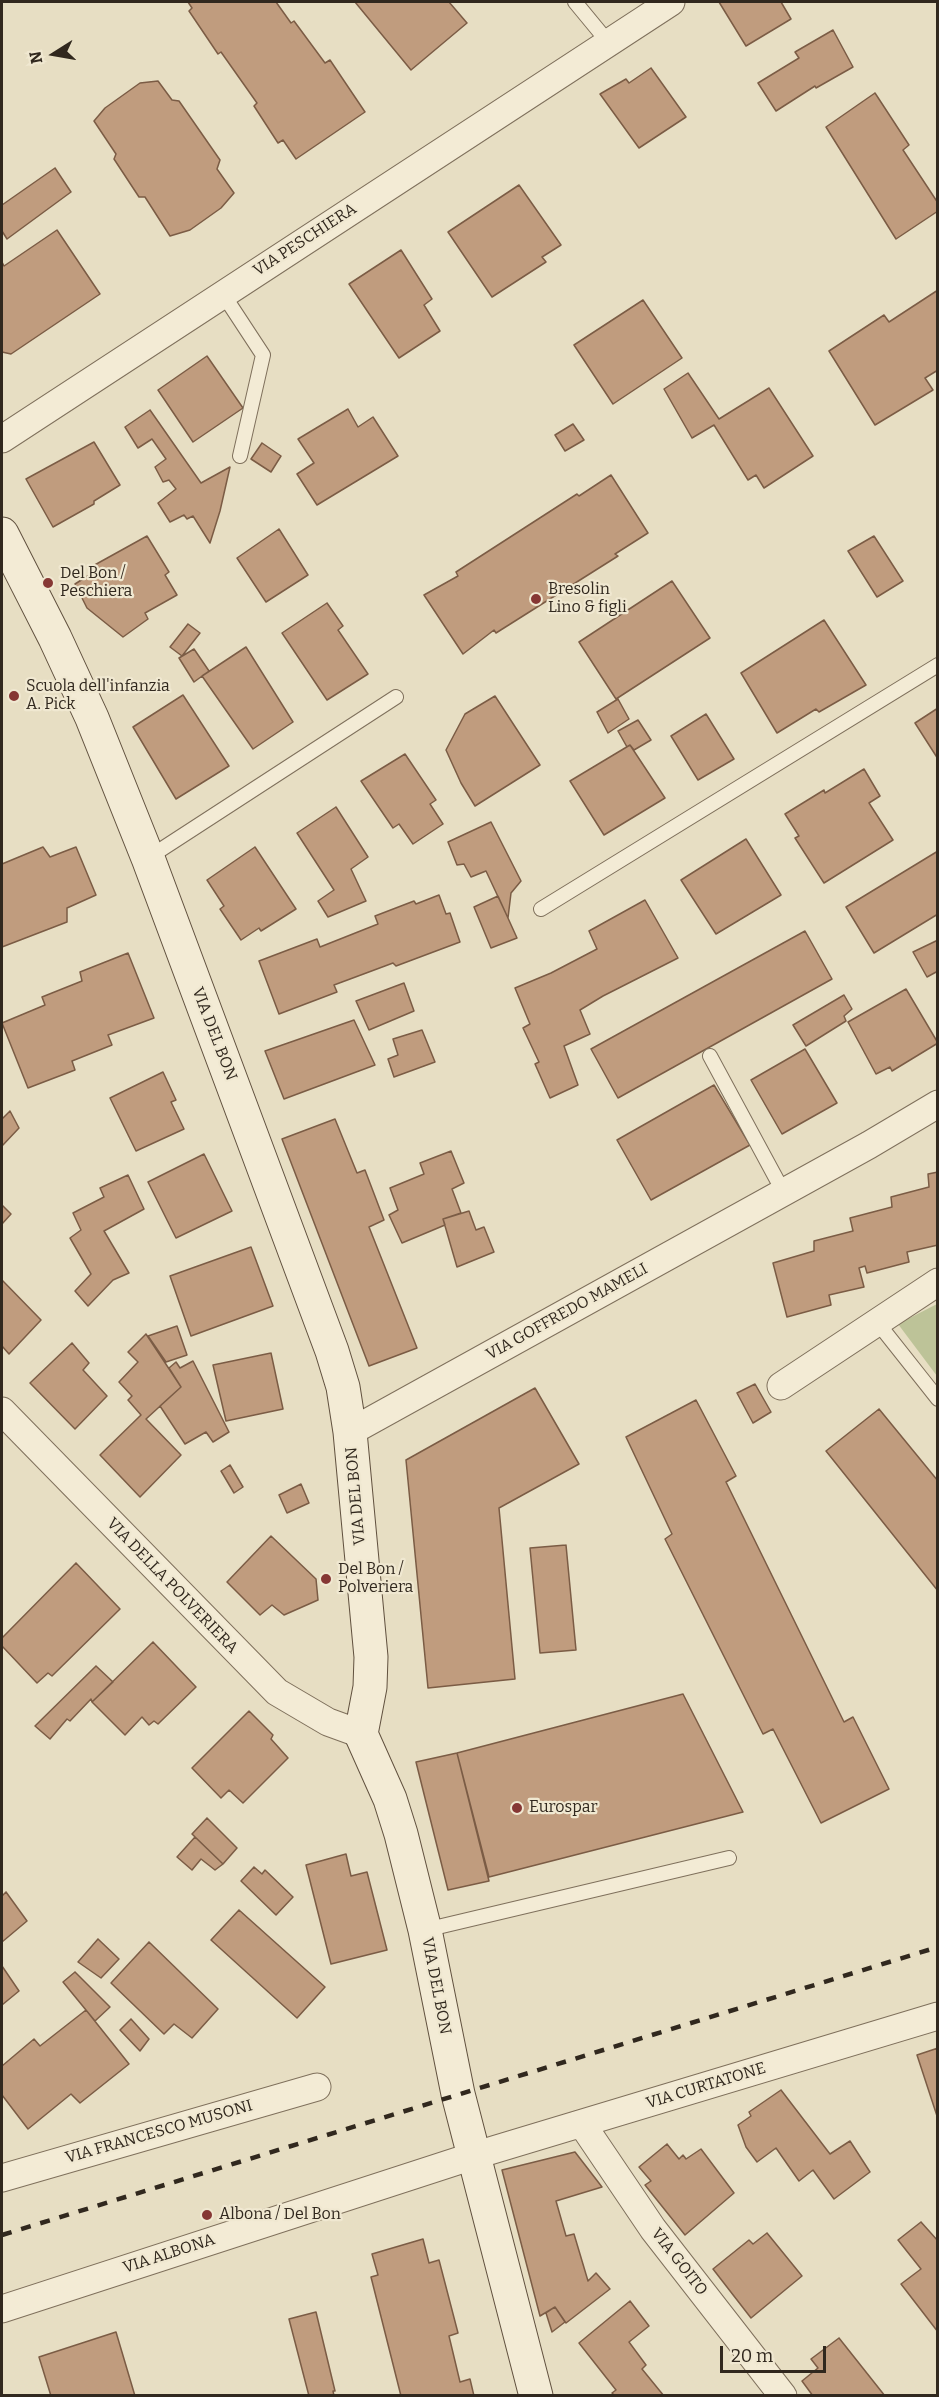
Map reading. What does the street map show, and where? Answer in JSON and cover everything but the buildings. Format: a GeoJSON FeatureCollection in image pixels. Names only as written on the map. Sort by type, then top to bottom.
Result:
{"type":"FeatureCollection","features":[{"type":"Feature","properties":{"kind":"street","name":"VIA PESCHIERA"},"geometry":{"type":"LineString","coordinates":[[2,439],[671,2]]}},
{"type":"Feature","properties":{"kind":"street","name":"VIA DEL BON"},"geometry":{"type":"LineString","coordinates":[[2,534],[92,718],[148,858],[332,1351],[343,1387],[350,1432],[371,1657],[370,1687],[361,1734],[390,1800],[401,1833],[425,1930],[450,2058],[473,2156],[536,2396]]}},
{"type":"Feature","properties":{"kind":"street","name":"VIA GOFFREDO MAMELI"},"geometry":{"type":"LineString","coordinates":[[350,1432],[869,1145],[938,1104]]}},
{"type":"Feature","properties":{"kind":"street"},"geometry":{"type":"LineString","coordinates":[[781,1386],[938,1282]]}},
{"type":"Feature","properties":{"kind":"street","name":"VIA DELLA POLVERIERA"},"geometry":{"type":"LineString","coordinates":[[2,1411],[278,1692],[327,1722],[361,1734]]}},
{"type":"Feature","properties":{"kind":"street","name":"VIA CURTATONE"},"geometry":{"type":"LineString","coordinates":[[473,2156],[938,2016]]}},
{"type":"Feature","properties":{"kind":"street","name":"VIA FRANCESCO MUSONI"},"geometry":{"type":"LineString","coordinates":[[2,2178],[317,2087]]}},
{"type":"Feature","properties":{"kind":"street","name":"VIA GOITO"},"geometry":{"type":"LineString","coordinates":[[582,2124],[653,2229],[783,2396]]}},
{"type":"Feature","properties":{"kind":"street","name":"VIA ALBONA"},"geometry":{"type":"LineString","coordinates":[[2,2308],[473,2156]]}},
{"type":"Feature","properties":{"kind":"lane"},"geometry":{"type":"LineString","coordinates":[[575,2],[608,42]]}},
{"type":"Feature","properties":{"kind":"lane"},"geometry":{"type":"LineString","coordinates":[[223,294],[263,354],[240,456]]}},
{"type":"Feature","properties":{"kind":"lane"},"geometry":{"type":"LineString","coordinates":[[541,909],[938,665]]}},
{"type":"Feature","properties":{"kind":"lane"},"geometry":{"type":"LineString","coordinates":[[148,858],[396,697]]}},
{"type":"Feature","properties":{"kind":"lane"},"geometry":{"type":"LineString","coordinates":[[710,1056],[784,1192]]}},
{"type":"Feature","properties":{"kind":"lane"},"geometry":{"type":"LineString","coordinates":[[877,1322],[938,1399]]}},
{"type":"Feature","properties":{"kind":"lane"},"geometry":{"type":"LineString","coordinates":[[425,1930],[729,1858]]}},
{"type":"Feature","properties":{"kind":"green space"},"geometry":{"type":"Polygon","coordinates":[[[937,1304],[937,1376],[898,1324],[937,1304]]]}},
{"type":"Feature","properties":{"kind":"railway"},"geometry":{"type":"LineString","coordinates":[[2,2235],[938,1947]]}},
{"type":"Feature","properties":{"kind":"place","name":"Del Bon / Peschiera"},"geometry":{"type":"Point","coordinates":[48,583]}},
{"type":"Feature","properties":{"kind":"place","name":"Bresolin Lino & figli"},"geometry":{"type":"Point","coordinates":[536,599]}},
{"type":"Feature","properties":{"kind":"place","name":"Scuola dell'infanzia A. Pick"},"geometry":{"type":"Point","coordinates":[14,696]}},
{"type":"Feature","properties":{"kind":"place","name":"Del Bon / Polveriera"},"geometry":{"type":"Point","coordinates":[326,1579]}},
{"type":"Feature","properties":{"kind":"place","name":"Eurospar"},"geometry":{"type":"Point","coordinates":[517,1808]}},
{"type":"Feature","properties":{"kind":"place","name":"Albona / Del Bon"},"geometry":{"type":"Point","coordinates":[207,2215]}}]}
